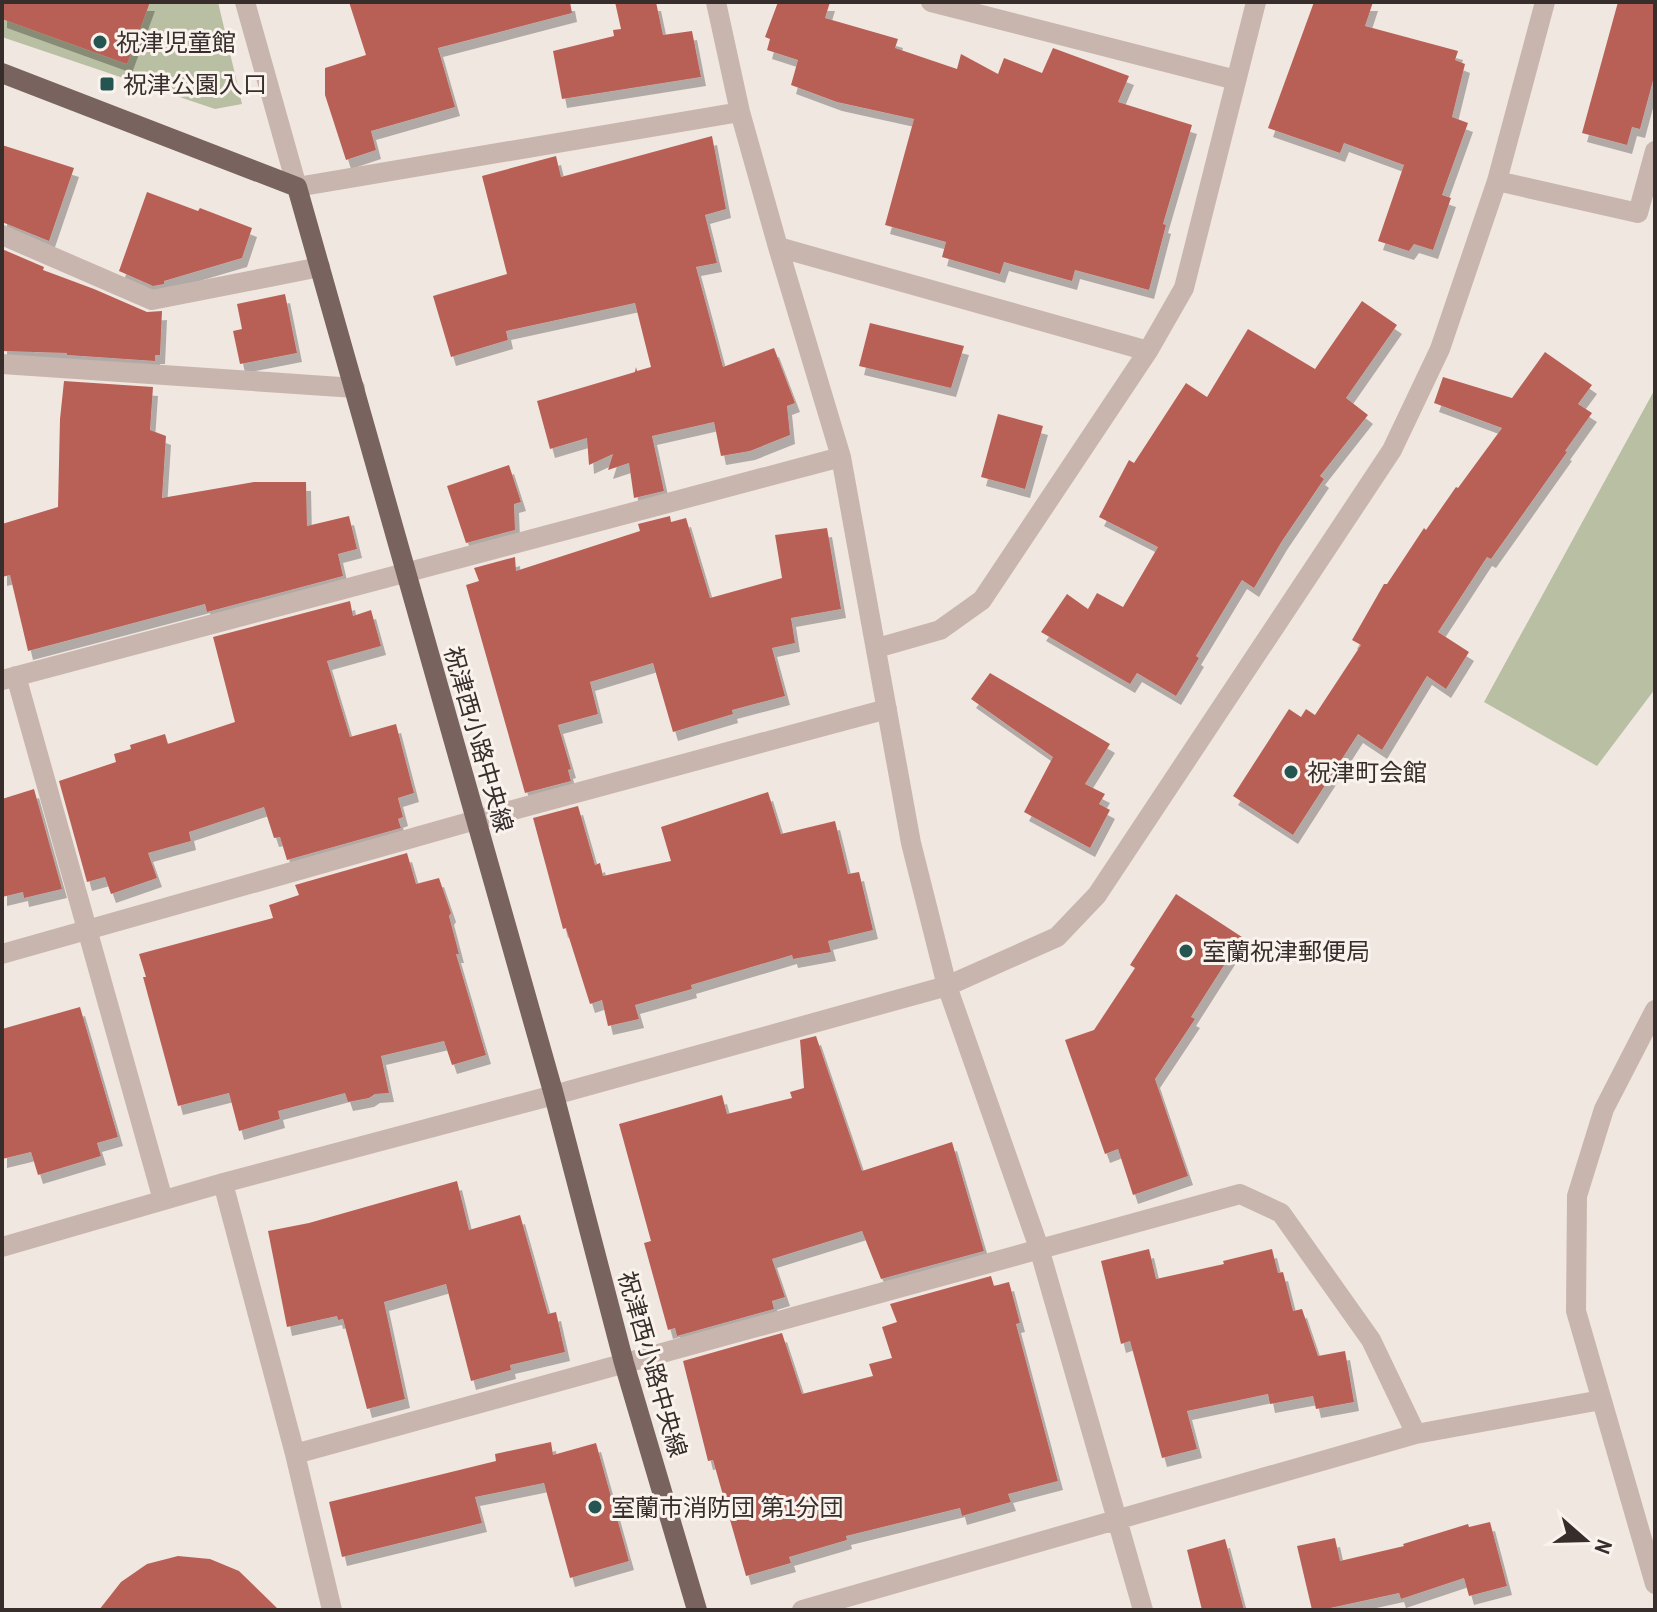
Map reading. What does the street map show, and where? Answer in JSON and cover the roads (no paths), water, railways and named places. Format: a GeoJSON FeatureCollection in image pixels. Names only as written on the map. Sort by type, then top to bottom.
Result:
{"type":"FeatureCollection","features":[{"type":"Feature","properties":{"kind":"main road"},"geometry":{"type":"LineString","coordinates":[[2,73],[297,187]]}},
{"type":"Feature","properties":{"kind":"main road","name":"祝津西小路中央線"},"geometry":{"type":"LineString","coordinates":[[297,187],[554,1095],[624,1363],[697,1610]]}},
{"type":"Feature","properties":{"kind":"street"},"geometry":{"type":"LineString","coordinates":[[245,2],[297,187],[740,112]]}},
{"type":"Feature","properties":{"kind":"street"},"geometry":{"type":"LineString","coordinates":[[716,2],[740,112],[841,457],[911,843],[947,986],[1039,1248],[1143,1610]]}},
{"type":"Feature","properties":{"kind":"street"},"geometry":{"type":"LineString","coordinates":[[931,2],[1236,80]]}},
{"type":"Feature","properties":{"kind":"street"},"geometry":{"type":"LineString","coordinates":[[877,648],[940,630],[982,600],[1148,351],[1184,288],[1256,2]]}},
{"type":"Feature","properties":{"kind":"street"},"geometry":{"type":"LineString","coordinates":[[2,1247],[223,1183],[947,986],[1057,937],[1097,895],[1392,450],[1440,349],[1497,181],[1545,2]]}},
{"type":"Feature","properties":{"kind":"street"},"geometry":{"type":"LineString","coordinates":[[1497,181],[1638,213],[1655,151]]}},
{"type":"Feature","properties":{"kind":"street"},"geometry":{"type":"LineString","coordinates":[[2,235],[152,300],[320,267]]}},
{"type":"Feature","properties":{"kind":"street"},"geometry":{"type":"LineString","coordinates":[[778,247],[1148,351]]}},
{"type":"Feature","properties":{"kind":"street"},"geometry":{"type":"LineString","coordinates":[[2,364],[355,388]]}},
{"type":"Feature","properties":{"kind":"street"},"geometry":{"type":"LineString","coordinates":[[163,1200],[87,930],[9,678],[841,457]]}},
{"type":"Feature","properties":{"kind":"street"},"geometry":{"type":"LineString","coordinates":[[2,954],[476,820],[887,709]]}},
{"type":"Feature","properties":{"kind":"street"},"geometry":{"type":"LineString","coordinates":[[1655,1010],[1604,1109],[1577,1196],[1576,1311],[1655,1584]]}},
{"type":"Feature","properties":{"kind":"street"},"geometry":{"type":"LineString","coordinates":[[223,1183],[295,1454],[332,1610]]}},
{"type":"Feature","properties":{"kind":"street"},"geometry":{"type":"LineString","coordinates":[[295,1454],[1240,1194],[1281,1213],[1371,1340],[1416,1434]]}},
{"type":"Feature","properties":{"kind":"street"},"geometry":{"type":"LineString","coordinates":[[802,1610],[1416,1434],[1601,1400]]}},
{"type":"Feature","properties":{"kind":"place","name":"祝津児童館"},"geometry":{"type":"Point","coordinates":[100,42]}},
{"type":"Feature","properties":{"kind":"place","name":"祝津公園入口"},"geometry":{"type":"Point","coordinates":[107,84]}},
{"type":"Feature","properties":{"kind":"place","name":"祝津町会館"},"geometry":{"type":"Point","coordinates":[1291,772]}},
{"type":"Feature","properties":{"kind":"place","name":"室蘭祝津郵便局"},"geometry":{"type":"Point","coordinates":[1186,951]}},
{"type":"Feature","properties":{"kind":"place","name":"室蘭市消防団 第1分団"},"geometry":{"type":"Point","coordinates":[595,1507]}}]}
